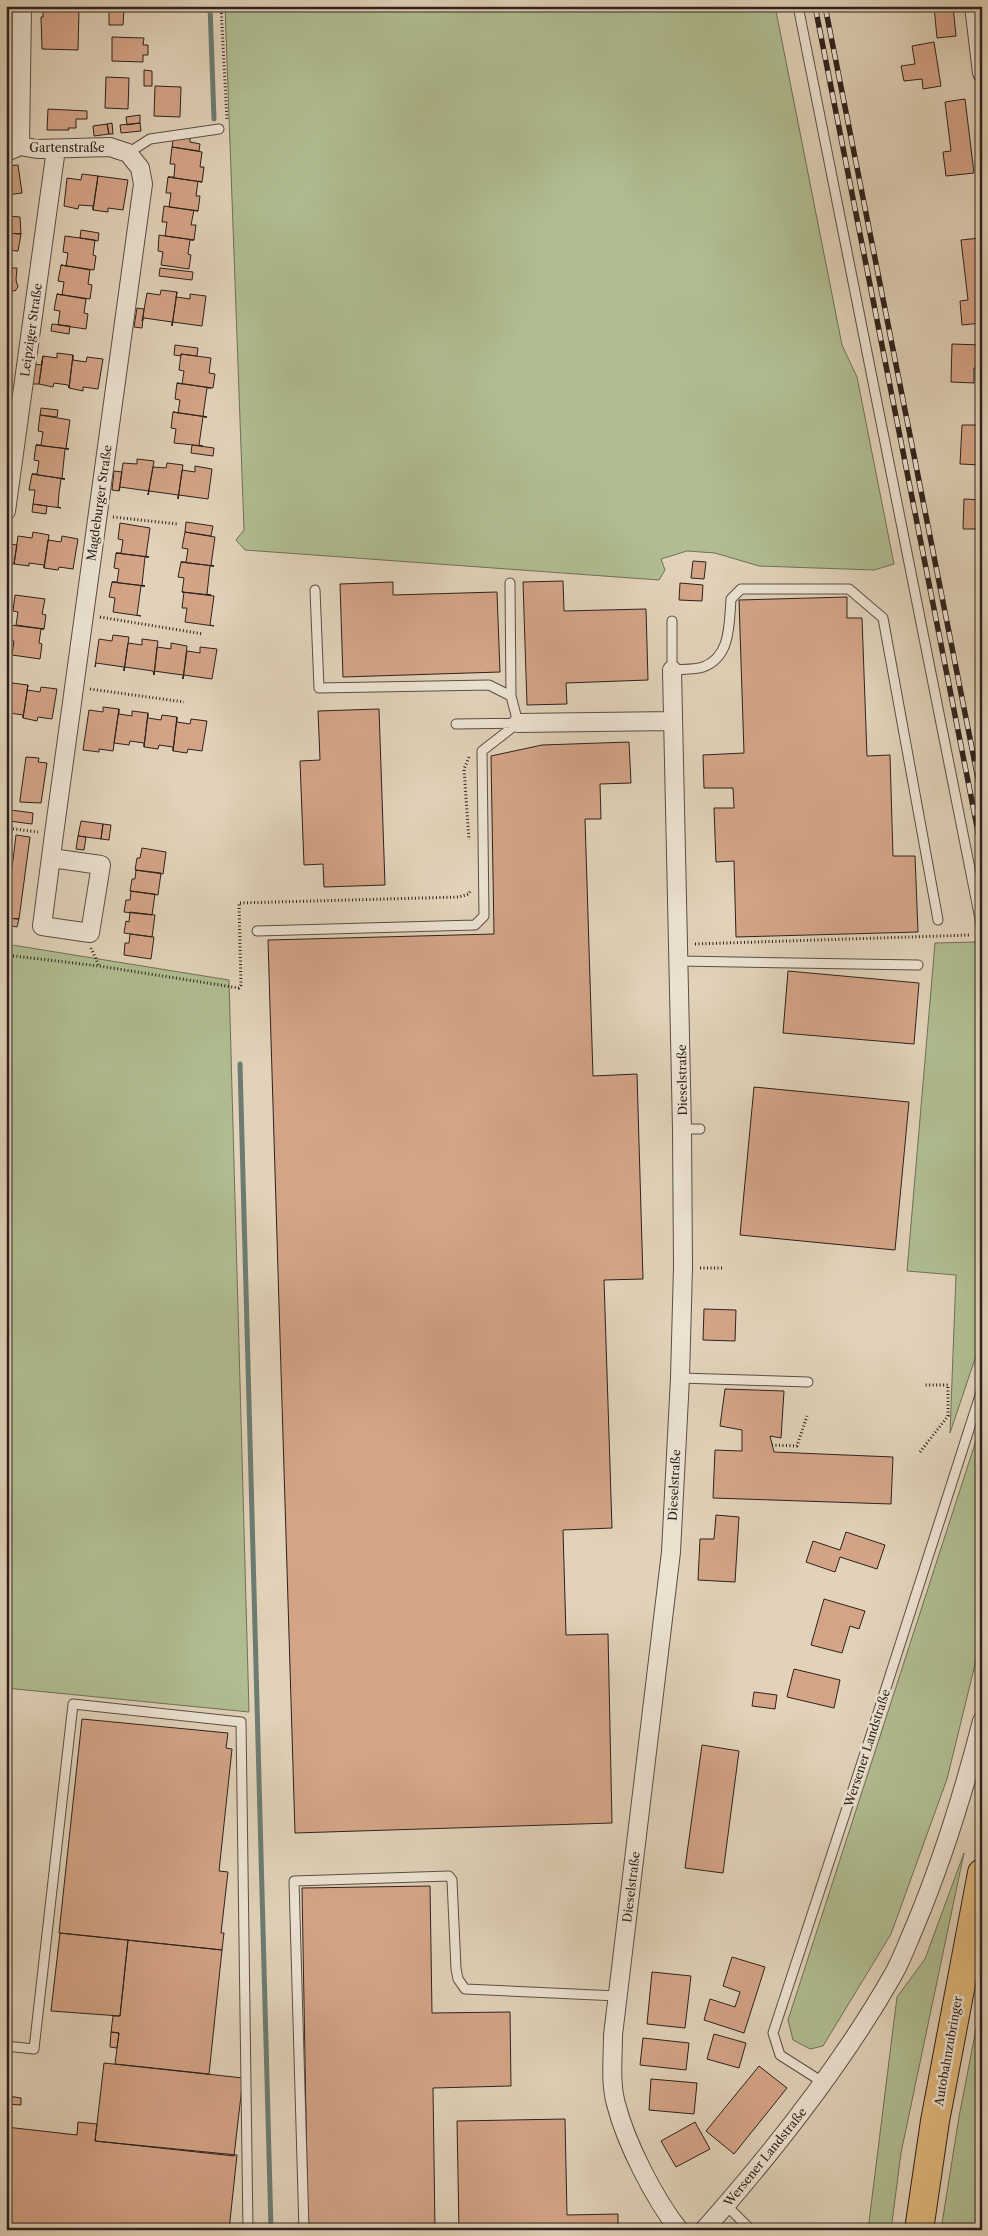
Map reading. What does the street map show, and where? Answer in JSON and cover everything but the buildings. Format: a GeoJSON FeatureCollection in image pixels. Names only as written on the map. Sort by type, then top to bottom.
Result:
{"type":"FeatureCollection","features":[{"type":"Feature","properties":{"kind":"highway","name":"Autobahnzubringer"},"geometry":{"type":"LineString","coordinates":[[919,2230],[935,2121],[982,1873]]}},
{"type":"Feature","properties":{"kind":"street"},"geometry":{"type":"LineString","coordinates":[[13,149],[22,6]]}},
{"type":"Feature","properties":{"kind":"street"},"geometry":{"type":"LineString","coordinates":[[974,6],[982,73]]}},
{"type":"Feature","properties":{"kind":"street","name":"Gartenstraße"},"geometry":{"type":"LineString","coordinates":[[13,149],[110,146],[128,153]]}},
{"type":"Feature","properties":{"kind":"street","name":"Leipziger Straße"},"geometry":{"type":"LineString","coordinates":[[6,510],[56,149]]}},
{"type":"Feature","properties":{"kind":"street","name":"Magdeburger Straße"},"geometry":{"type":"LineString","coordinates":[[51,858],[100,865],[90,933],[42,926],[54,834],[74,687],[143,184],[140,168],[128,153]]}},
{"type":"Feature","properties":{"kind":"street","name":"Dieselstraße"},"geometry":{"type":"LineString","coordinates":[[672,670],[679,953],[691,1129],[671,1552],[613,2035],[613,2082],[616,2103],[632,2149],[668,2216],[679,2230]]}},
{"type":"Feature","properties":{"kind":"street"},"geometry":{"type":"LineString","coordinates":[[518,722],[673,721]]}},
{"type":"Feature","properties":{"kind":"street","name":"Wersener Landstraße"},"geometry":{"type":"LineString","coordinates":[[704,2230],[824,2083],[894,1973],[930,1889],[964,1792],[982,1721]]}},
{"type":"Feature","properties":{"kind":"lane"},"geometry":{"type":"LineString","coordinates":[[798,6],[982,929]]}},
{"type":"Feature","properties":{"kind":"lane"},"geometry":{"type":"LineString","coordinates":[[128,153],[150,138],[219,129]]}},
{"type":"Feature","properties":{"kind":"lane"},"geometry":{"type":"LineString","coordinates":[[510,582],[511,696],[518,722]]}},
{"type":"Feature","properties":{"kind":"lane"},"geometry":{"type":"LineString","coordinates":[[672,621],[672,670],[703,667],[721,655],[729,630],[730,600],[741,589],[849,589],[883,618],[938,920]]}},
{"type":"Feature","properties":{"kind":"lane"},"geometry":{"type":"LineString","coordinates":[[315,590],[319,688],[489,685],[511,696]]}},
{"type":"Feature","properties":{"kind":"lane"},"geometry":{"type":"LineString","coordinates":[[456,724],[518,722]]}},
{"type":"Feature","properties":{"kind":"lane"},"geometry":{"type":"LineString","coordinates":[[257,931],[474,925],[484,916],[482,751],[518,722]]}},
{"type":"Feature","properties":{"kind":"lane"},"geometry":{"type":"LineString","coordinates":[[679,953],[918,965]]}},
{"type":"Feature","properties":{"kind":"lane"},"geometry":{"type":"LineString","coordinates":[[680,1378],[808,1382]]}},
{"type":"Feature","properties":{"kind":"lane","name":"Wersener Landstraße"},"geometry":{"type":"LineString","coordinates":[[824,2083],[780,2055],[773,2033],[982,1390]]}},
{"type":"Feature","properties":{"kind":"lane"},"geometry":{"type":"LineString","coordinates":[[6,2046],[34,2049],[73,1704],[241,1722],[248,2230]]}},
{"type":"Feature","properties":{"kind":"lane"},"geometry":{"type":"LineString","coordinates":[[304,2230],[294,1881],[448,1876],[452,1880],[456,1969],[458,1979],[465,1989],[618,1996]]}},
{"type":"Feature","properties":{"kind":"lane"},"geometry":{"type":"LineString","coordinates":[[726,2205],[751,2230]]}},
{"type":"Feature","properties":{"kind":"path"},"geometry":{"type":"LineString","coordinates":[[219,129],[227,124],[221,6]]}},
{"type":"Feature","properties":{"kind":"path"},"geometry":{"type":"LineString","coordinates":[[98,515],[177,524]]}},
{"type":"Feature","properties":{"kind":"path"},"geometry":{"type":"LineString","coordinates":[[84,615],[203,634]]}},
{"type":"Feature","properties":{"kind":"path"},"geometry":{"type":"LineString","coordinates":[[74,687],[184,702]]}},
{"type":"Feature","properties":{"kind":"path"},"geometry":{"type":"LineString","coordinates":[[469,847],[464,769],[470,755]]}},
{"type":"Feature","properties":{"kind":"path"},"geometry":{"type":"LineString","coordinates":[[6,828],[54,834]]}},
{"type":"Feature","properties":{"kind":"path"},"geometry":{"type":"LineString","coordinates":[[6,955],[99,966],[239,988],[241,985],[239,903],[459,897],[469,894],[472,886]]}},
{"type":"Feature","properties":{"kind":"path"},"geometry":{"type":"LineString","coordinates":[[679,953],[972,935]]}},
{"type":"Feature","properties":{"kind":"path"},"geometry":{"type":"LineString","coordinates":[[701,1268],[724,1268]]}},
{"type":"Feature","properties":{"kind":"path"},"geometry":{"type":"LineString","coordinates":[[920,1452],[948,1416],[948,1385],[925,1385]]}},
{"type":"Feature","properties":{"kind":"path"},"geometry":{"type":"LineString","coordinates":[[772,1445],[798,1446],[807,1416]]}},
{"type":"Feature","properties":{"kind":"green space"},"geometry":{"type":"Polygon","coordinates":[[[225,6],[775,6],[842,345],[857,377],[894,564],[874,570],[759,566],[715,553],[687,551],[661,559],[665,570],[659,580],[245,550],[236,540],[244,530],[225,6]]]}},
{"type":"Feature","properties":{"kind":"green space"},"geometry":{"type":"Polygon","coordinates":[[[977,942],[982,968],[982,1338],[950,1433],[956,1275],[907,1271],[935,943],[977,942]]]}},
{"type":"Feature","properties":{"kind":"green space"},"geometry":{"type":"Polygon","coordinates":[[[6,944],[229,980],[249,1712],[6,1688],[6,944]]]}},
{"type":"Feature","properties":{"kind":"green space"},"geometry":{"type":"Polygon","coordinates":[[[982,1422],[982,1636],[947,1779],[891,1934],[823,2046],[810,2049],[793,2040],[788,2020],[982,1422]]]}},
{"type":"Feature","properties":{"kind":"green space"},"geometry":{"type":"Polygon","coordinates":[[[964,1853],[901,2153],[891,2230],[868,2230],[897,1997],[925,1959],[964,1853]]]}},
{"type":"Feature","properties":{"kind":"green space"},"geometry":{"type":"Polygon","coordinates":[[[982,1998],[982,2230],[941,2230],[959,2117],[982,1998]]]}},
{"type":"Feature","properties":{"kind":"waterway"},"geometry":{"type":"LineString","coordinates":[[210,6],[214,119]]}},
{"type":"Feature","properties":{"kind":"waterway"},"geometry":{"type":"LineString","coordinates":[[240,1064],[271,2230]]}},
{"type":"Feature","properties":{"kind":"railway"},"geometry":{"type":"LineString","coordinates":[[815,6],[982,852]]}},
{"type":"Feature","properties":{"kind":"railway"},"geometry":{"type":"LineString","coordinates":[[825,6],[982,799]]}}]}
